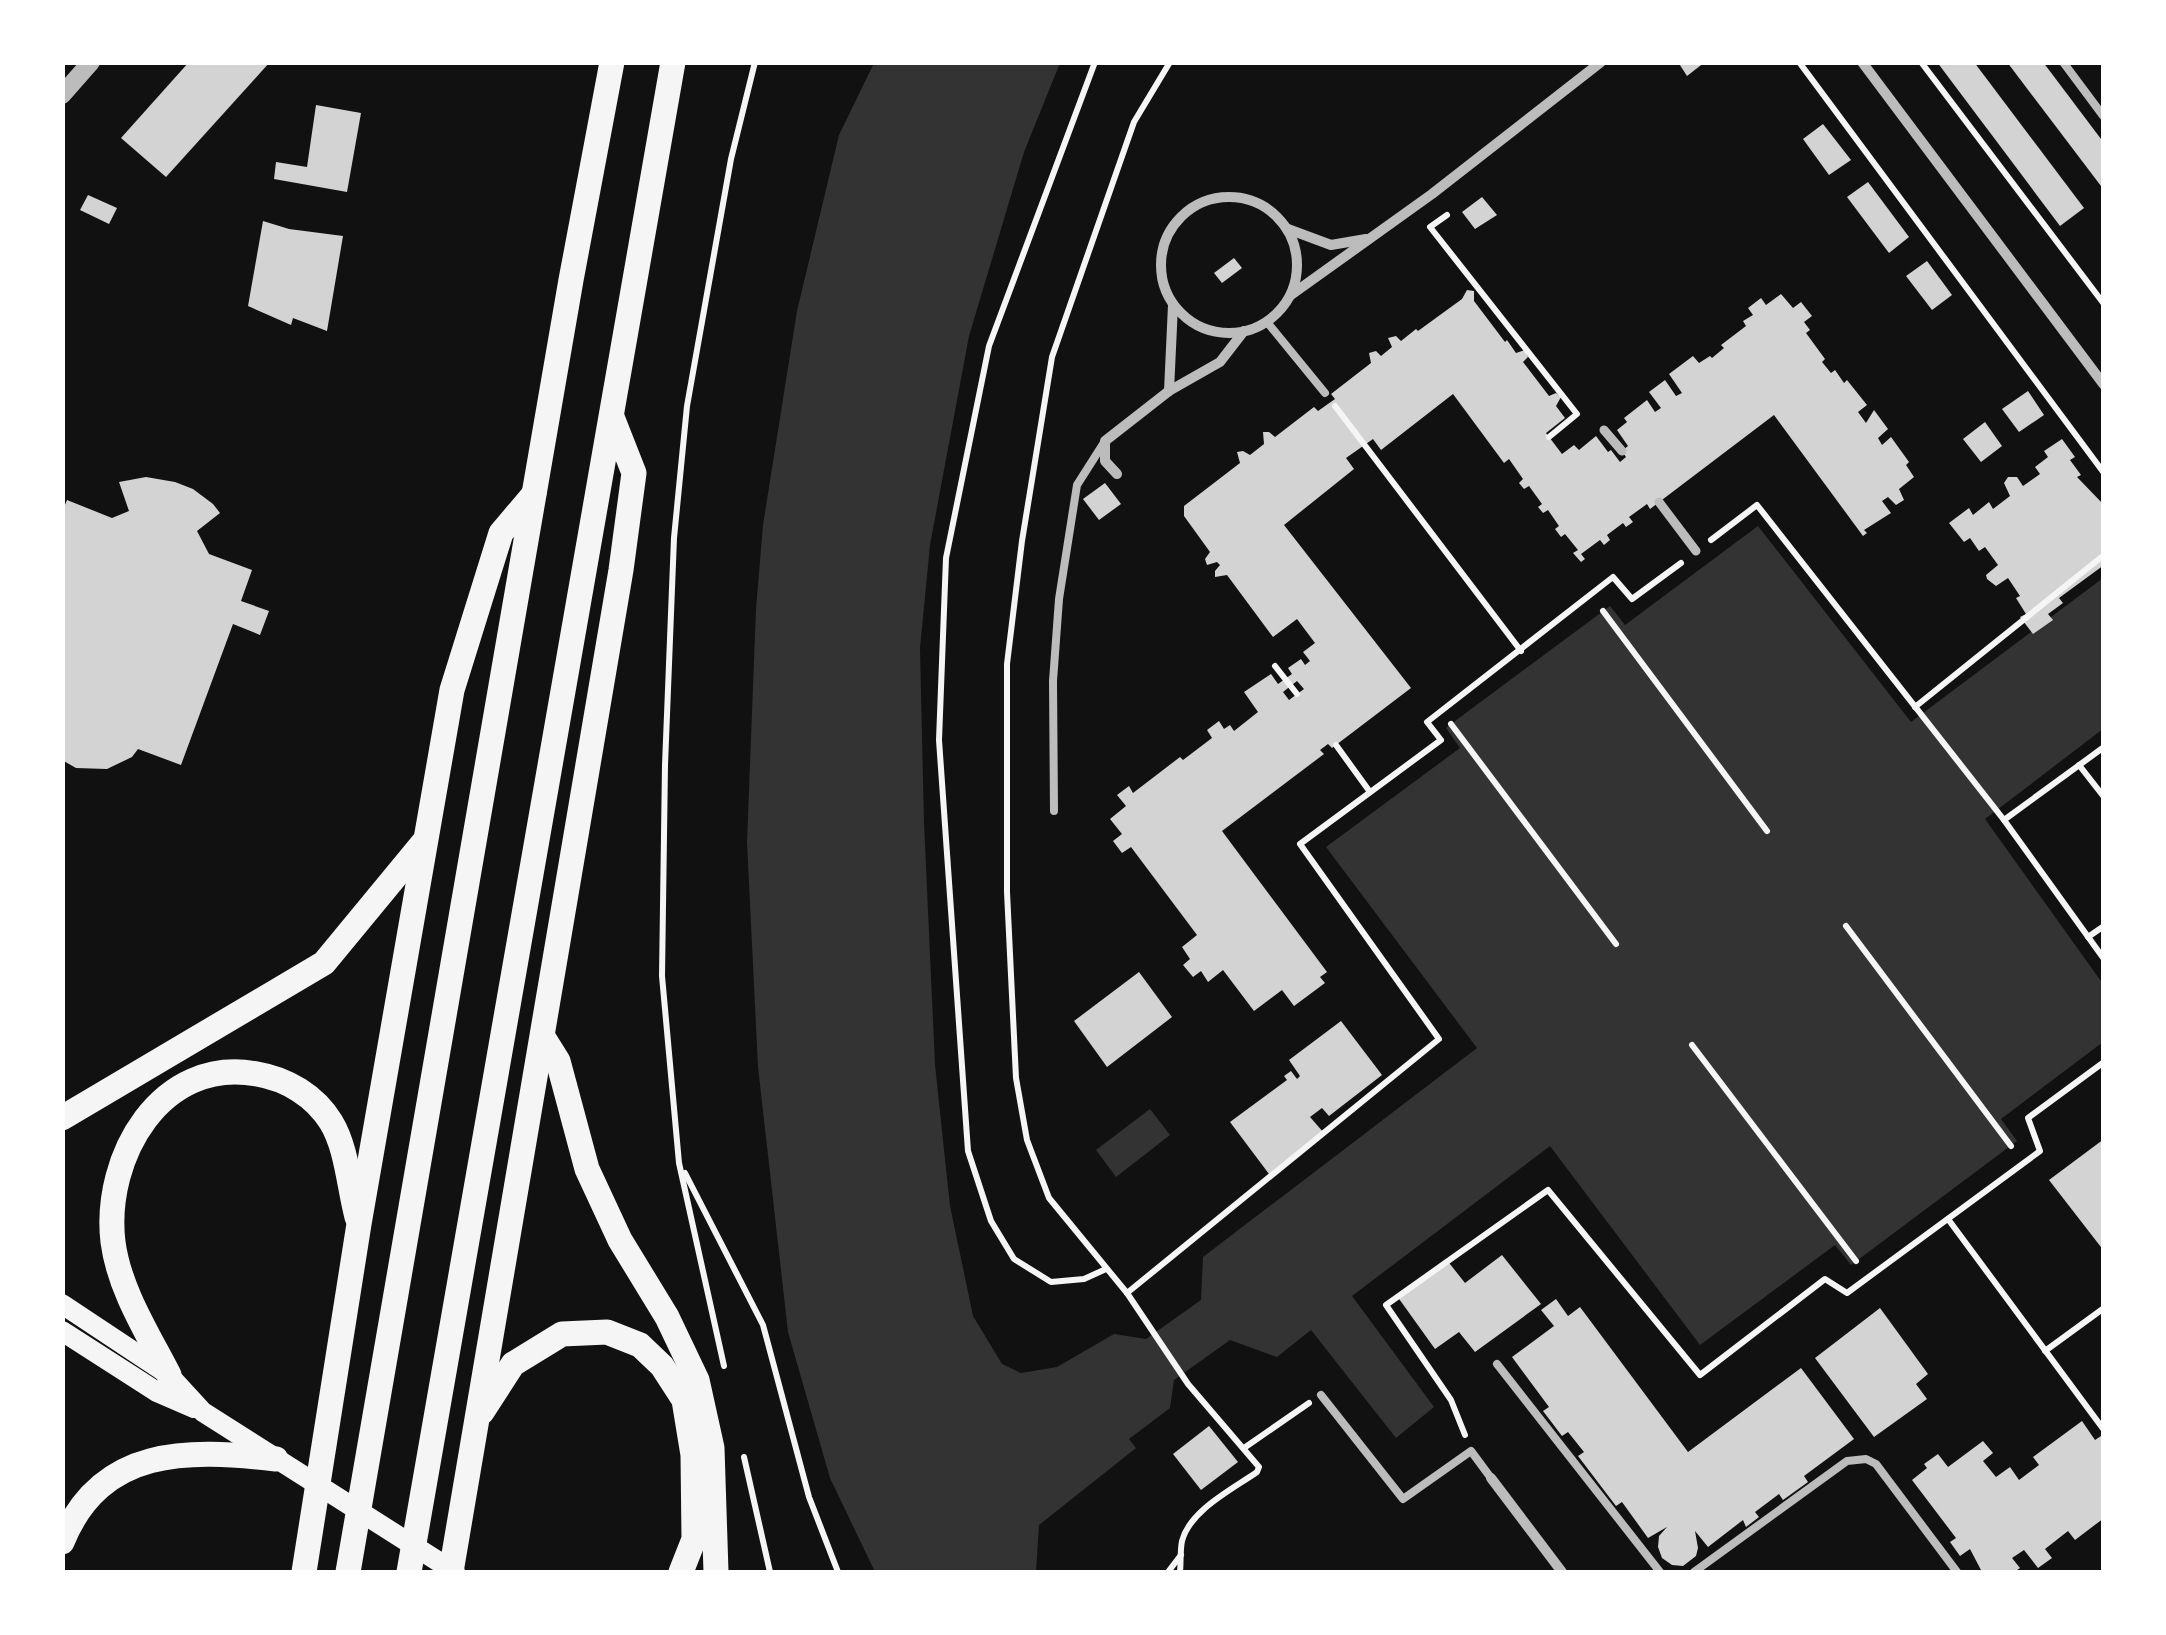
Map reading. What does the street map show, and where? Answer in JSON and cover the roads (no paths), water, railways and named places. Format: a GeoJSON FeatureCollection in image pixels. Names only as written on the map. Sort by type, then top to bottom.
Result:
{"type":"FeatureCollection","features":[{"type":"Feature","properties":{"kind":"main road"},"geometry":{"type":"LineString","coordinates":[[348,1572],[612,62]]}},
{"type":"Feature","properties":{"kind":"main road"},"geometry":{"type":"LineString","coordinates":[[408,1572],[673,62]]}},
{"type":"Feature","properties":{"kind":"main road"},"geometry":{"type":"LineString","coordinates":[[62,1331],[157,1392],[204,1412],[452,1572],[621,570],[634,473],[612,416]]}},
{"type":"Feature","properties":{"kind":"main road"},"geometry":{"type":"LineString","coordinates":[[304,1572],[359,1224],[452,690],[500,532],[534,494]]}},
{"type":"Feature","properties":{"kind":"main road"},"geometry":{"type":"LineString","coordinates":[[62,1118],[324,963],[429,835]]}},
{"type":"Feature","properties":{"kind":"main road"},"geometry":{"type":"LineString","coordinates":[[543,1037],[558,1061],[588,1169],[620,1240],[667,1317],[697,1380],[712,1448],[716,1572]]}},
{"type":"Feature","properties":{"kind":"main road"},"geometry":{"type":"LineString","coordinates":[[169,1375],[126,1290],[113,1242],[114,1192],[124,1152],[145,1118],[174,1088],[202,1076],[242,1071],[276,1077],[306,1094],[329,1119],[342,1142],[346,1177],[359,1224]]}},
{"type":"Feature","properties":{"kind":"main road"},"geometry":{"type":"LineString","coordinates":[[62,1304],[169,1375],[204,1412]]}},
{"type":"Feature","properties":{"kind":"main road"},"geometry":{"type":"LineString","coordinates":[[474,1425],[513,1364],[562,1334],[607,1332],[640,1346],[662,1366],[684,1400],[693,1455],[694,1539],[681,1572]]}},
{"type":"Feature","properties":{"kind":"main road"},"geometry":{"type":"LineString","coordinates":[[62,1542],[70,1522],[97,1486],[138,1462],[208,1452],[283,1465]]}},
{"type":"Feature","properties":{"kind":"street"},"geometry":{"type":"LineString","coordinates":[[62,95],[90,62]]}},
{"type":"Feature","properties":{"kind":"street"},"geometry":{"type":"LineString","coordinates":[[1290,295],[1372,238],[1601,62]]}},
{"type":"Feature","properties":{"kind":"street"},"geometry":{"type":"LineString","coordinates":[[1862,62],[2104,385]]}},
{"type":"Feature","properties":{"kind":"street"},"geometry":{"type":"LineString","coordinates":[[1233,196],[1264,207],[1288,230],[1296,250],[1298,273],[1290,295],[1267,322],[1244,331],[1224,333],[1205,329],[1187,319],[1173,305],[1164,285],[1162,252],[1175,223],[1191,208],[1212,198],[1233,196]]}},
{"type":"Feature","properties":{"kind":"street"},"geometry":{"type":"LineString","coordinates":[[1288,230],[1331,245],[1372,238]]}},
{"type":"Feature","properties":{"kind":"street"},"geometry":{"type":"LineString","coordinates":[[1169,391],[1173,305]]}},
{"type":"Feature","properties":{"kind":"street"},"geometry":{"type":"LineString","coordinates":[[1117,474],[1105,461],[1105,441],[1169,391],[1220,362],[1244,331]]}},
{"type":"Feature","properties":{"kind":"street"},"geometry":{"type":"LineString","coordinates":[[1604,430],[1622,451]]}},
{"type":"Feature","properties":{"kind":"street"},"geometry":{"type":"LineString","coordinates":[[1659,502],[1696,551]]}},
{"type":"Feature","properties":{"kind":"street"},"geometry":{"type":"LineString","coordinates":[[1491,1478],[1562,1572]]}},
{"type":"Feature","properties":{"kind":"lane"},"geometry":{"type":"LineString","coordinates":[[2063,62],[2104,117]]}},
{"type":"Feature","properties":{"kind":"lane"},"geometry":{"type":"LineString","coordinates":[[1267,322],[1325,393]]}},
{"type":"Feature","properties":{"kind":"lane"},"geometry":{"type":"LineString","coordinates":[[1054,811],[1052,681],[1058,599],[1077,485],[1105,441]]}},
{"type":"Feature","properties":{"kind":"lane"},"geometry":{"type":"LineString","coordinates":[[1497,1364],[1660,1572]]}},
{"type":"Feature","properties":{"kind":"lane"},"geometry":{"type":"LineString","coordinates":[[1321,1395],[1403,1499],[1471,1451],[1491,1478]]}},
{"type":"Feature","properties":{"kind":"lane"},"geometry":{"type":"LineString","coordinates":[[1694,1572],[1847,1461],[1866,1459],[1876,1464],[1957,1572]]}}]}
